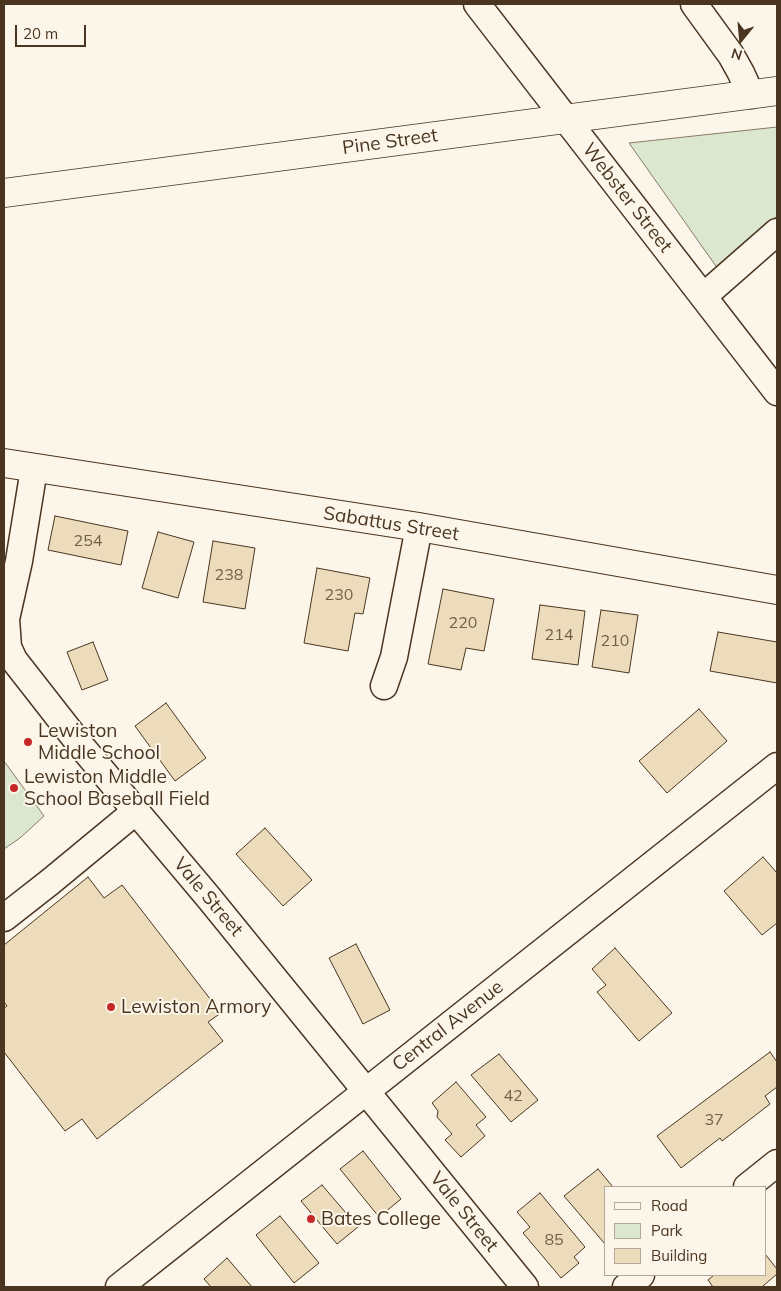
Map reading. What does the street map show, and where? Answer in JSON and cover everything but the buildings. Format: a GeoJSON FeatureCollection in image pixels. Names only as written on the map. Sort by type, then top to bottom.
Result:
{"type":"FeatureCollection","features":[{"type":"Feature","properties":{"kind":"main road","name":"Pine Street"},"geometry":{"type":"LineString","coordinates":[[4,193],[764,93]]}},
{"type":"Feature","properties":{"kind":"main road","name":"Sabattus Street"},"geometry":{"type":"LineString","coordinates":[[4,463],[419,528],[777,590]]}},
{"type":"Feature","properties":{"kind":"street","name":"Webster Street"},"geometry":{"type":"LineString","coordinates":[[477,4],[777,392]]}},
{"type":"Feature","properties":{"kind":"street"},"geometry":{"type":"LineString","coordinates":[[694,4],[731,55],[741,73],[764,93]]}},
{"type":"Feature","properties":{"kind":"street"},"geometry":{"type":"LineString","coordinates":[[704,296],[777,232]]}},
{"type":"Feature","properties":{"kind":"street","name":"Vale Street"},"geometry":{"type":"LineString","coordinates":[[34,469],[19,561],[6,619],[8,646],[14,660],[82,747],[209,898],[525,1287]]}},
{"type":"Feature","properties":{"kind":"street"},"geometry":{"type":"LineString","coordinates":[[384,686],[394,657],[419,528]]}},
{"type":"Feature","properties":{"kind":"street","name":"Central Avenue"},"geometry":{"type":"LineString","coordinates":[[119,1287],[777,766]]}},
{"type":"Feature","properties":{"kind":"street"},"geometry":{"type":"LineString","coordinates":[[4,918],[136,812]]}},
{"type":"Feature","properties":{"kind":"street"},"geometry":{"type":"LineString","coordinates":[[748,1186],[777,1163]]}},
{"type":"Feature","properties":{"kind":"street"},"geometry":{"type":"LineString","coordinates":[[626,1287],[640,1276]]}},
{"type":"Feature","properties":{"kind":"green space"},"geometry":{"type":"Polygon","coordinates":[[[777,127],[777,216],[718,269],[629,143],[777,127]]]}},
{"type":"Feature","properties":{"kind":"green space","name":"Lewiston Middle School Baseball Field"},"geometry":{"type":"Polygon","coordinates":[[[4,761],[44,816],[20,838],[4,849],[4,761]]]}},
{"type":"Feature","properties":{"kind":"place","name":"Lewiston Middle School"},"geometry":{"type":"Point","coordinates":[28,742]}},
{"type":"Feature","properties":{"kind":"place","name":"Lewiston Middle School Baseball Field"},"geometry":{"type":"Point","coordinates":[14,788]}},
{"type":"Feature","properties":{"kind":"place","name":"Lewiston Armory"},"geometry":{"type":"Point","coordinates":[111,1007]}},
{"type":"Feature","properties":{"kind":"place","name":"Bates College"},"geometry":{"type":"Point","coordinates":[311,1219]}}]}
